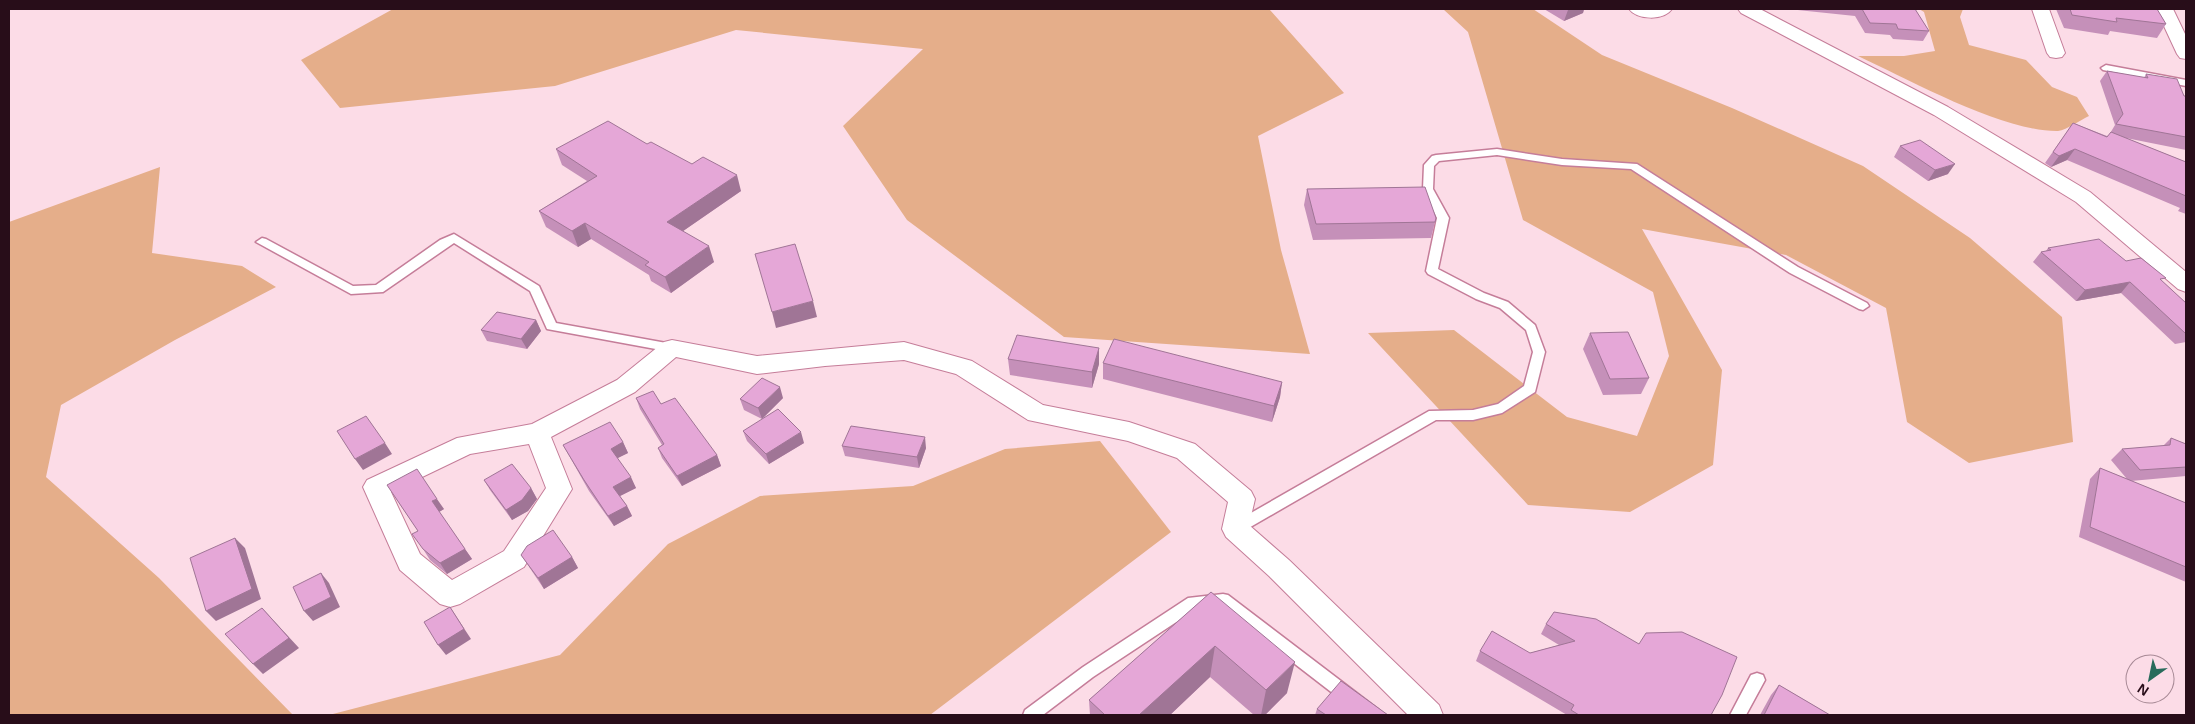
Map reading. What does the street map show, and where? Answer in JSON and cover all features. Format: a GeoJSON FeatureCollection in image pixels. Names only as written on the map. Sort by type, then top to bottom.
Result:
{"type":"FeatureCollection","features":[{"type":"Feature","properties":{"kind":"street"},"geometry":{"type":"LineString","coordinates":[[1638,9],[1652,13],[1663,9]]}},
{"type":"Feature","properties":{"kind":"street"},"geometry":{"type":"LineString","coordinates":[[1747,9],[1941,111],[2083,198],[2186,284]]}},
{"type":"Feature","properties":{"kind":"street"},"geometry":{"type":"LineString","coordinates":[[2040,9],[2056,53]]}},
{"type":"Feature","properties":{"kind":"street"},"geometry":{"type":"LineString","coordinates":[[2164,9],[2186,54]]}},
{"type":"Feature","properties":{"kind":"street"},"geometry":{"type":"LineString","coordinates":[[537,433],[559,489],[514,559],[450,595],[410,562],[376,486],[466,445],[537,433],[626,386],[672,348],[757,365],[825,357],[904,351],[964,367],[1037,413],[1129,432],[1186,451],[1242,499],[1235,529],[1279,568],[1428,715]]}},
{"type":"Feature","properties":{"kind":"lane"},"geometry":{"type":"LineString","coordinates":[[2106,68],[2186,83]]}},
{"type":"Feature","properties":{"kind":"lane"},"geometry":{"type":"LineString","coordinates":[[1235,529],[1434,415],[1473,415],[1502,408],[1530,390],[1539,352],[1531,328],[1504,305],[1480,296],[1432,271],[1443,218],[1428,189],[1429,165],[1436,158],[1497,152],[1562,162],[1633,166],[1794,270],[1863,306]]}},
{"type":"Feature","properties":{"kind":"lane"},"geometry":{"type":"LineString","coordinates":[[262,242],[351,290],[379,290],[444,243],[454,238],[535,290],[551,326],[672,348]]}},
{"type":"Feature","properties":{"kind":"lane"},"geometry":{"type":"LineString","coordinates":[[1031,715],[1088,672],[1193,603],[1223,600],[1373,715]]}},
{"type":"Feature","properties":{"kind":"lane"},"geometry":{"type":"LineString","coordinates":[[1738,715],[1757,680]]}},
{"type":"Feature","properties":{"kind":"shaded area"},"geometry":{"type":"Polygon","coordinates":[[[393,9],[1269,9],[1344,93],[1258,136],[1281,250],[1310,354],[1064,337],[907,220],[843,126],[923,49],[736,30],[555,86],[340,108],[301,60],[393,9]]]}},
{"type":"Feature","properties":{"kind":"shaded area"},"geometry":{"type":"Polygon","coordinates":[[[1443,9],[1533,9],[1602,55],[1732,108],[1863,166],[1970,238],[2062,317],[2073,442],[1969,463],[1907,422],[1886,308],[1786,255],[1642,229],[1722,370],[1713,465],[1630,512],[1528,505],[1368,333],[1454,330],[1567,417],[1637,436],[1669,356],[1653,292],[1523,220],[1468,32],[1443,9]]]}},
{"type":"Feature","properties":{"kind":"shaded area"},"geometry":{"type":"Polygon","coordinates":[[[1919,9],[1963,9],[1960,17],[1969,45],[2026,60],[2052,87],[2077,97],[2089,116],[2058,131],[2036,129],[2011,123],[1957,103],[1858,56],[1904,56],[1935,51],[1924,12],[1919,9]]]}},
{"type":"Feature","properties":{"kind":"shaded area"},"geometry":{"type":"Polygon","coordinates":[[[160,167],[152,253],[242,266],[276,287],[175,340],[61,405],[46,477],[159,578],[293,715],[9,715],[9,222],[160,167]]]}},
{"type":"Feature","properties":{"kind":"shaded area"},"geometry":{"type":"Polygon","coordinates":[[[1100,441],[1171,532],[930,715],[329,715],[560,655],[668,544],[760,496],[913,486],[1005,449],[1100,441]]]}},
{"type":"Feature","properties":{"kind":"building"},"geometry":{"type":"Polygon","coordinates":[[[1862,9],[1915,9],[1929,31],[1898,29],[1896,24],[1870,23],[1862,9]]]}},
{"type":"Feature","properties":{"kind":"building"},"geometry":{"type":"Polygon","coordinates":[[[2070,9],[2157,9],[2166,24],[2116,18],[2117,22],[2072,15],[2070,9]]]}},
{"type":"Feature","properties":{"kind":"building"},"geometry":{"type":"Polygon","coordinates":[[[2107,71],[2148,78],[2146,74],[2177,79],[2184,96],[2186,96],[2186,137],[2116,124],[2123,114],[2107,71]]]}},
{"type":"Feature","properties":{"kind":"building"},"geometry":{"type":"Polygon","coordinates":[[[608,121],[647,144],[651,142],[692,164],[703,157],[737,175],[667,222],[709,246],[665,277],[645,265],[649,262],[585,223],[572,231],[539,211],[597,176],[556,149],[608,121]]]}},
{"type":"Feature","properties":{"kind":"building"},"geometry":{"type":"Polygon","coordinates":[[[2073,123],[2107,137],[2111,132],[2186,162],[2186,196],[2075,149],[2059,156],[2053,152],[2073,123]]]}},
{"type":"Feature","properties":{"kind":"building"},"geometry":{"type":"Polygon","coordinates":[[[1920,140],[1955,164],[1935,170],[1900,146],[1920,140]]]}},
{"type":"Feature","properties":{"kind":"building"},"geometry":{"type":"Polygon","coordinates":[[[1425,187],[1436,218],[1435,222],[1316,224],[1307,189],[1425,187]]]}},
{"type":"Feature","properties":{"kind":"building"},"geometry":{"type":"Polygon","coordinates":[[[2099,239],[2126,261],[2141,258],[2166,278],[2160,279],[2186,303],[2186,333],[2130,282],[2085,290],[2041,252],[2051,250],[2048,248],[2099,239]]]}},
{"type":"Feature","properties":{"kind":"building"},"geometry":{"type":"Polygon","coordinates":[[[795,244],[813,301],[772,312],[755,254],[795,244]]]}},
{"type":"Feature","properties":{"kind":"building"},"geometry":{"type":"Polygon","coordinates":[[[497,312],[536,320],[521,339],[481,330],[497,312]]]}},
{"type":"Feature","properties":{"kind":"building"},"geometry":{"type":"Polygon","coordinates":[[[1628,332],[1649,378],[1610,379],[1590,333],[1628,332]]]}},
{"type":"Feature","properties":{"kind":"building"},"geometry":{"type":"Polygon","coordinates":[[[1017,335],[1099,348],[1092,372],[1008,359],[1017,335]]]}},
{"type":"Feature","properties":{"kind":"building"},"geometry":{"type":"Polygon","coordinates":[[[1114,339],[1282,382],[1274,406],[1103,363],[1114,339]]]}},
{"type":"Feature","properties":{"kind":"building"},"geometry":{"type":"Polygon","coordinates":[[[762,378],[780,387],[758,408],[740,399],[762,378]]]}},
{"type":"Feature","properties":{"kind":"building"},"geometry":{"type":"Polygon","coordinates":[[[653,391],[661,404],[675,398],[717,455],[677,476],[658,448],[664,444],[636,398],[653,391]]]}},
{"type":"Feature","properties":{"kind":"building"},"geometry":{"type":"Polygon","coordinates":[[[778,409],[801,432],[766,454],[743,431],[778,409]]]}},
{"type":"Feature","properties":{"kind":"building"},"geometry":{"type":"Polygon","coordinates":[[[366,416],[385,443],[355,459],[337,431],[366,416]]]}},
{"type":"Feature","properties":{"kind":"building"},"geometry":{"type":"Polygon","coordinates":[[[610,422],[623,442],[611,449],[631,477],[613,487],[627,506],[608,516],[563,445],[610,422]]]}},
{"type":"Feature","properties":{"kind":"building"},"geometry":{"type":"Polygon","coordinates":[[[851,426],[925,437],[917,457],[842,446],[851,426]]]}},
{"type":"Feature","properties":{"kind":"building"},"geometry":{"type":"Polygon","coordinates":[[[2171,438],[2186,444],[2186,467],[2140,470],[2122,449],[2170,445],[2171,438]]]}},
{"type":"Feature","properties":{"kind":"building"},"geometry":{"type":"Polygon","coordinates":[[[512,464],[531,488],[522,500],[506,510],[484,480],[512,464]]]}},
{"type":"Feature","properties":{"kind":"building"},"geometry":{"type":"Polygon","coordinates":[[[2100,468],[2186,503],[2186,567],[2090,527],[2100,468]]]}},
{"type":"Feature","properties":{"kind":"building"},"geometry":{"type":"Polygon","coordinates":[[[417,469],[437,499],[432,501],[465,549],[440,563],[423,549],[412,534],[418,531],[387,485],[417,469]]]}},
{"type":"Feature","properties":{"kind":"building"},"geometry":{"type":"Polygon","coordinates":[[[553,530],[572,557],[538,578],[521,555],[527,546],[553,530]]]}},
{"type":"Feature","properties":{"kind":"building"},"geometry":{"type":"Polygon","coordinates":[[[235,538],[252,589],[206,611],[190,558],[235,538]]]}},
{"type":"Feature","properties":{"kind":"building"},"geometry":{"type":"Polygon","coordinates":[[[321,573],[331,597],[304,611],[293,587],[321,573]]]}},
{"type":"Feature","properties":{"kind":"building"},"geometry":{"type":"Polygon","coordinates":[[[1211,592],[1295,662],[1266,690],[1215,646],[1139,715],[1105,715],[1089,700],[1211,592]]]}},
{"type":"Feature","properties":{"kind":"building"},"geometry":{"type":"Polygon","coordinates":[[[450,607],[464,629],[438,645],[424,622],[450,607]]]}},
{"type":"Feature","properties":{"kind":"building"},"geometry":{"type":"Polygon","coordinates":[[[262,608],[289,638],[253,664],[225,634],[262,608]]]}},
{"type":"Feature","properties":{"kind":"building"},"geometry":{"type":"Polygon","coordinates":[[[1554,612],[1596,619],[1639,644],[1646,633],[1682,632],[1737,657],[1722,695],[1711,715],[1579,715],[1571,710],[1574,705],[1480,651],[1492,631],[1530,653],[1575,641],[1546,624],[1554,612]]]}},
{"type":"Feature","properties":{"kind":"building"},"geometry":{"type":"Polygon","coordinates":[[[1341,681],[1388,715],[1326,715],[1317,709],[1341,681]]]}},
{"type":"Feature","properties":{"kind":"building"},"geometry":{"type":"Polygon","coordinates":[[[1779,685],[1830,715],[1764,715],[1779,685]]]}}]}
